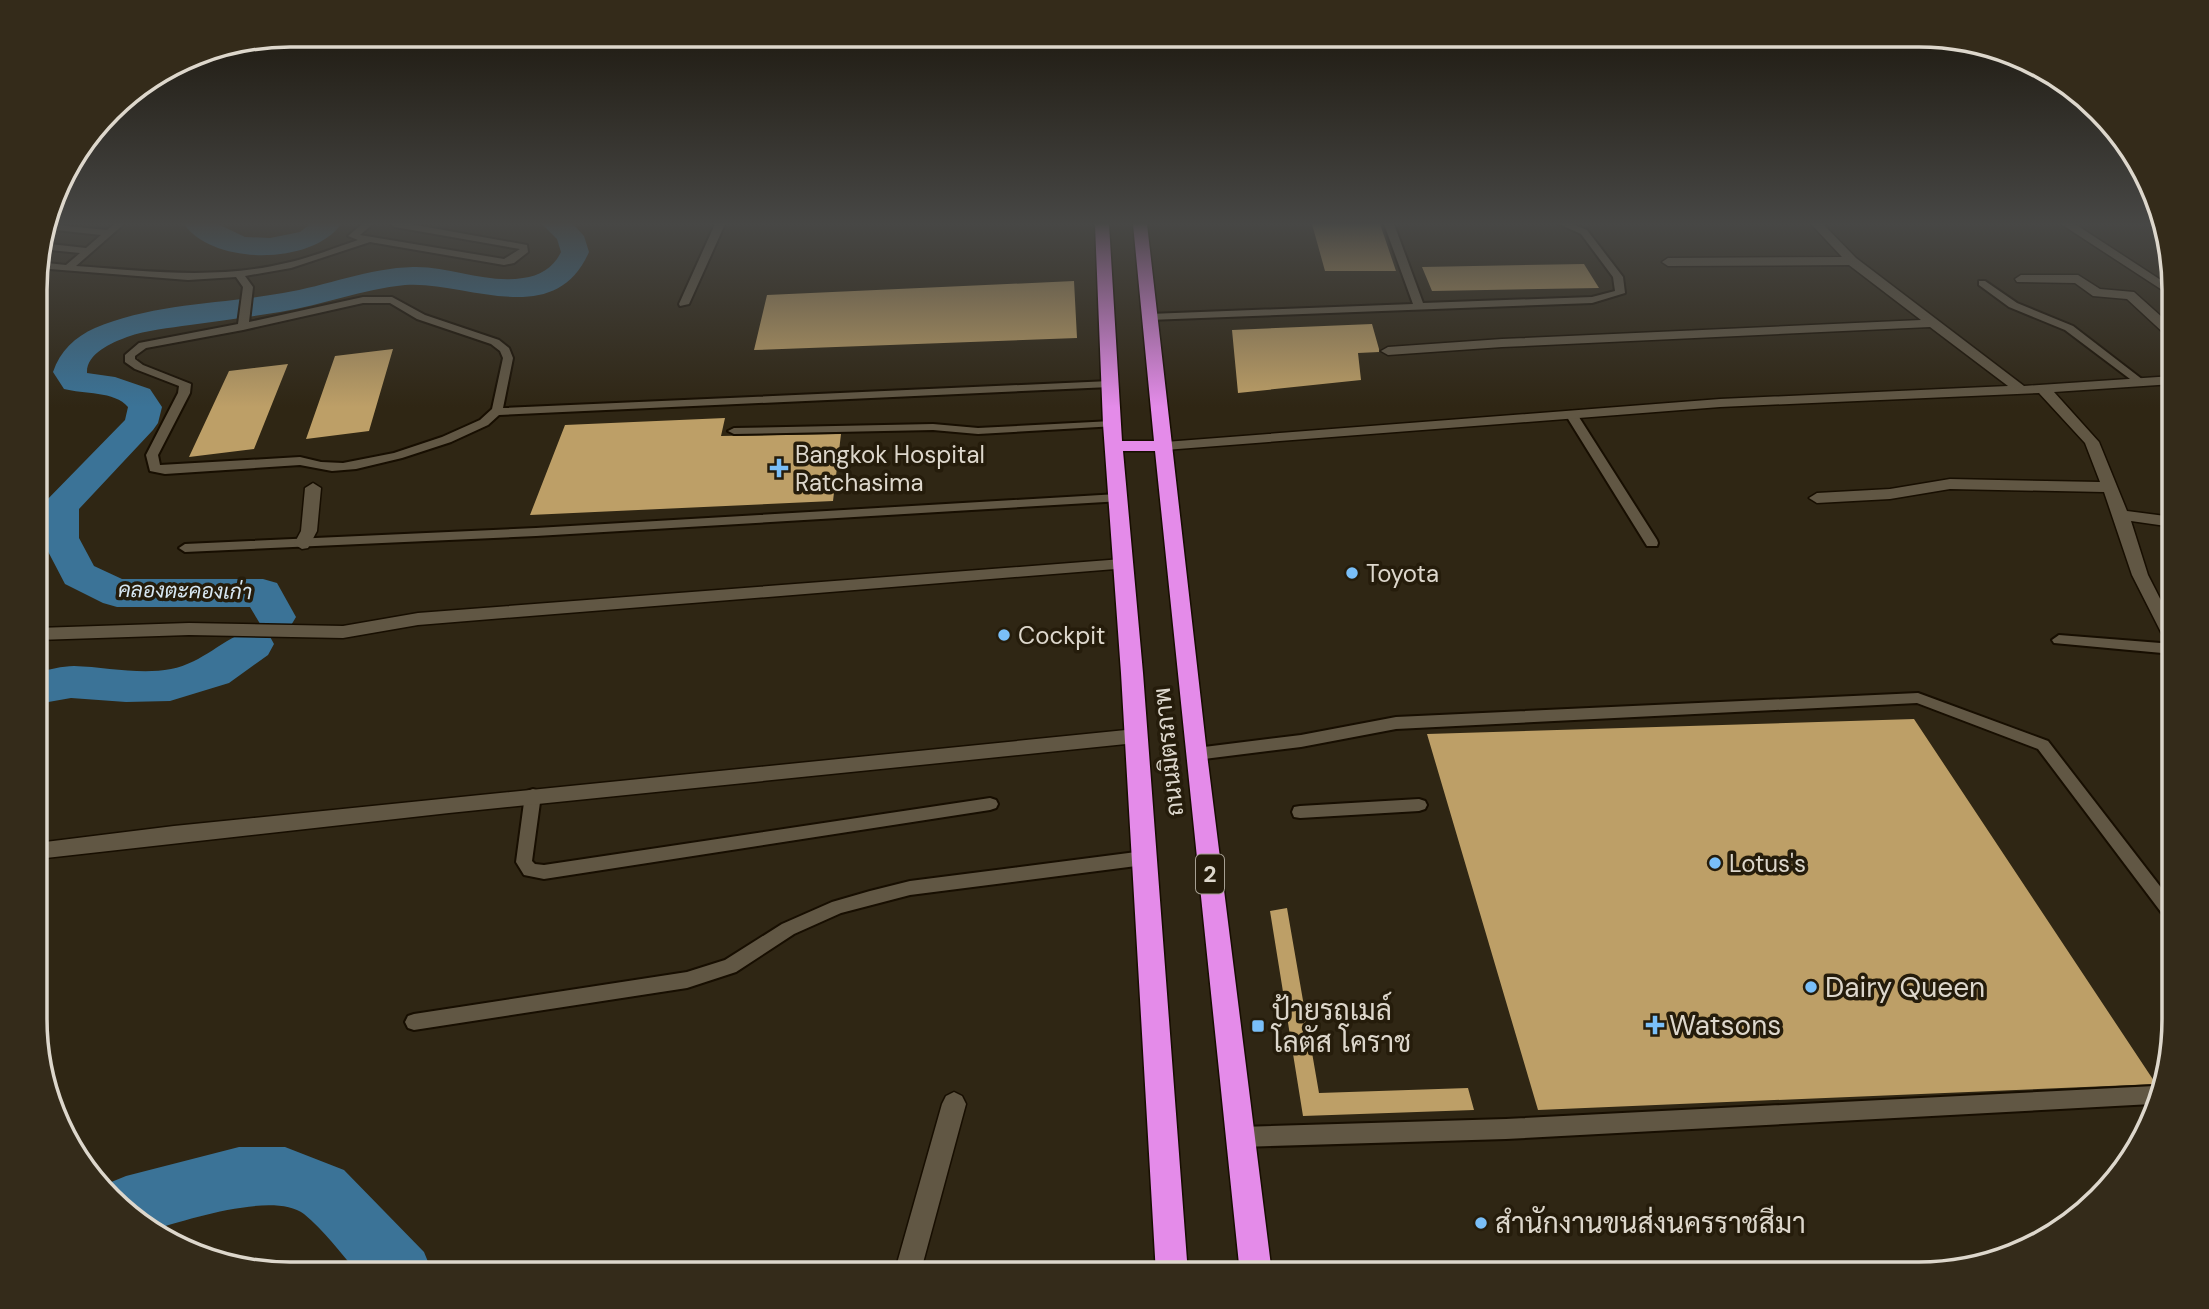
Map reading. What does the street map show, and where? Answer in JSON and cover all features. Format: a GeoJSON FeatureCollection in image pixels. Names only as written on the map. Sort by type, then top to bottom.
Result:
{"type":"FeatureCollection","features":[{"type":"Feature","properties":{"kind":"highway","name":"ถนนมิตรภาพ"},"geometry":{"type":"LineString","coordinates":[[1105,285],[1112,424],[1171,1261]]}},
{"type":"Feature","properties":{"kind":"highway","name":"ถนนมิตรภาพ"},"geometry":{"type":"LineString","coordinates":[[1146,285],[1196,754],[1255,1261]]}},
{"type":"Feature","properties":{"kind":"highway"},"geometry":{"type":"LineString","coordinates":[[1114,446],[1165,446]]}},
{"type":"Feature","properties":{"kind":"street"},"geometry":{"type":"LineString","coordinates":[[1883,285],[2021,390]]}},
{"type":"Feature","properties":{"kind":"street"},"geometry":{"type":"LineString","coordinates":[[2086,285],[2097,293],[2130,295],[2161,322]]}},
{"type":"Feature","properties":{"kind":"street"},"geometry":{"type":"LineString","coordinates":[[1388,351],[1515,342],[1933,323]]}},
{"type":"Feature","properties":{"kind":"street"},"geometry":{"type":"LineString","coordinates":[[1165,446],[1720,403],[2161,381]]}},
{"type":"Feature","properties":{"kind":"street"},"geometry":{"type":"LineString","coordinates":[[2043,389],[2092,442],[2121,515],[2140,575],[2161,615]]}},
{"type":"Feature","properties":{"kind":"street"},"geometry":{"type":"LineString","coordinates":[[1817,498],[1890,494],[1950,484],[2110,487]]}},
{"type":"Feature","properties":{"kind":"street"},"geometry":{"type":"LineString","coordinates":[[302,544],[309,531],[313,488]]}},
{"type":"Feature","properties":{"kind":"street"},"geometry":{"type":"LineString","coordinates":[[2121,515],[2161,520]]}},
{"type":"Feature","properties":{"kind":"street"},"geometry":{"type":"LineString","coordinates":[[47,634],[189,629],[344,632],[418,619],[1122,564]]}},
{"type":"Feature","properties":{"kind":"street"},"geometry":{"type":"LineString","coordinates":[[47,850],[533,795],[782,773],[1136,736]]}},
{"type":"Feature","properties":{"kind":"street"},"geometry":{"type":"LineString","coordinates":[[910,1262],[954,1104]]}},
{"type":"Feature","properties":{"kind":"lane"},"geometry":{"type":"LineString","coordinates":[[243,324],[247,285]]}},
{"type":"Feature","properties":{"kind":"lane"},"geometry":{"type":"LineString","coordinates":[[684,304],[693,285]]}},
{"type":"Feature","properties":{"kind":"lane"},"geometry":{"type":"LineString","coordinates":[[1411,285],[1419,307]]}},
{"type":"Feature","properties":{"kind":"lane"},"geometry":{"type":"LineString","coordinates":[[1149,317],[1592,300],[1620,293],[1620,285]]}},
{"type":"Feature","properties":{"kind":"lane"},"geometry":{"type":"LineString","coordinates":[[1984,285],[2014,305],[2069,328],[2142,383]]}},
{"type":"Feature","properties":{"kind":"lane"},"geometry":{"type":"LineString","coordinates":[[496,412],[508,358],[505,350],[495,342],[421,317],[392,300],[352,302],[143,345],[130,355],[129,360],[139,367],[185,384],[184,393],[152,456],[154,468],[165,470],[300,461],[317,466],[365,464],[474,430],[496,412],[1110,384]]}},
{"type":"Feature","properties":{"kind":"lane"},"geometry":{"type":"LineString","coordinates":[[1571,414],[1652,543]]}},
{"type":"Feature","properties":{"kind":"lane"},"geometry":{"type":"LineString","coordinates":[[734,431],[933,427],[978,431],[1112,424]]}},
{"type":"Feature","properties":{"kind":"lane"},"geometry":{"type":"LineString","coordinates":[[185,548],[302,544],[1118,499]]}},
{"type":"Feature","properties":{"kind":"lane"},"geometry":{"type":"LineString","coordinates":[[2059,640],[2161,648]]}},
{"type":"Feature","properties":{"kind":"lane"},"geometry":{"type":"LineString","coordinates":[[1196,754],[1301,741],[1396,723],[1919,698],[2043,745],[2161,898]]}},
{"type":"Feature","properties":{"kind":"lane"},"geometry":{"type":"LineString","coordinates":[[533,795],[524,862],[530,870],[544,872],[990,804]]}},
{"type":"Feature","properties":{"kind":"lane"},"geometry":{"type":"LineString","coordinates":[[1300,812],[1419,805]]}},
{"type":"Feature","properties":{"kind":"lane"},"geometry":{"type":"LineString","coordinates":[[414,1022],[687,980],[730,966],[788,929],[838,907],[910,888],[1144,858]]}},
{"type":"Feature","properties":{"kind":"lane"},"geometry":{"type":"LineString","coordinates":[[1241,1137],[1506,1129],[2149,1095]]}},
{"type":"Feature","properties":{"kind":"building"},"geometry":{"type":"Polygon","coordinates":[[[984,285],[1074,285],[1077,338],[754,350],[767,295],[984,285]]]}},
{"type":"Feature","properties":{"kind":"building"},"geometry":{"type":"Polygon","coordinates":[[[1430,285],[1597,285],[1599,288],[1432,291],[1430,285]]]}},
{"type":"Feature","properties":{"kind":"building"},"geometry":{"type":"Polygon","coordinates":[[[1372,324],[1379,352],[1358,353],[1361,380],[1238,393],[1232,330],[1372,324]]]}},
{"type":"Feature","properties":{"kind":"building"},"geometry":{"type":"Polygon","coordinates":[[[393,349],[369,431],[306,439],[335,356],[393,349]]]}},
{"type":"Feature","properties":{"kind":"building"},"geometry":{"type":"Polygon","coordinates":[[[288,364],[254,449],[189,457],[229,371],[288,364]]]}},
{"type":"Feature","properties":{"kind":"building","name":"Bangkok Hospital Ratchasima"},"geometry":{"type":"Polygon","coordinates":[[[725,418],[721,436],[841,434],[833,501],[530,515],[565,425],[725,418]]]}},
{"type":"Feature","properties":{"kind":"building"},"geometry":{"type":"Polygon","coordinates":[[[1914,719],[2153,1080],[2152,1084],[1538,1110],[1427,734],[1914,719]]]}},
{"type":"Feature","properties":{"kind":"building"},"geometry":{"type":"Polygon","coordinates":[[[1287,908],[1319,1093],[1468,1088],[1474,1110],[1303,1116],[1270,911],[1287,908]]]}},
{"type":"Feature","properties":{"kind":"waterway","name":"คลองตะคองเก่า"},"geometry":{"type":"LineString","coordinates":[[276,617],[263,593],[117,593],[79,575],[60,538],[60,506],[141,423],[145,407],[138,396],[115,387],[76,382],[69,372],[78,353],[86,346],[136,324],[285,302],[359,285]]}},
{"type":"Feature","properties":{"kind":"waterway","name":"คลองตะคองเก่า"},"geometry":{"type":"LineString","coordinates":[[473,285],[496,289],[534,285]]}},
{"type":"Feature","properties":{"kind":"waterway","name":"คลองตะคองเก่า"},"geometry":{"type":"LineString","coordinates":[[47,686],[71,682],[126,686],[170,685],[214,672],[253,644]]}},
{"type":"Feature","properties":{"kind":"waterway","name":"คลองตะคองเก่า"},"geometry":{"type":"LineString","coordinates":[[133,1204],[239,1177],[285,1177],[323,1191],[391,1262]]}},
{"type":"Feature","properties":{"kind":"place","name":"Bangkok Hospital Ratchasima"},"geometry":{"type":"Point","coordinates":[779,468]}},
{"type":"Feature","properties":{"kind":"place","name":"Toyota"},"geometry":{"type":"Point","coordinates":[1352,573]}},
{"type":"Feature","properties":{"kind":"place","name":"Cockpit"},"geometry":{"type":"Point","coordinates":[1004,635]}},
{"type":"Feature","properties":{"kind":"place","name":"Lotus's"},"geometry":{"type":"Point","coordinates":[1715,863]}},
{"type":"Feature","properties":{"kind":"place","name":"Dairy Queen"},"geometry":{"type":"Point","coordinates":[1811,987]}},
{"type":"Feature","properties":{"kind":"place","name":"Watsons"},"geometry":{"type":"Point","coordinates":[1655,1025]}},
{"type":"Feature","properties":{"kind":"place","name":"ป้ายรถเมล์ โลตัส โคราช"},"geometry":{"type":"Point","coordinates":[1258,1026]}},
{"type":"Feature","properties":{"kind":"place","name":"สำนักงานขนส่งนครราชสีมา"},"geometry":{"type":"Point","coordinates":[1481,1223]}}]}
